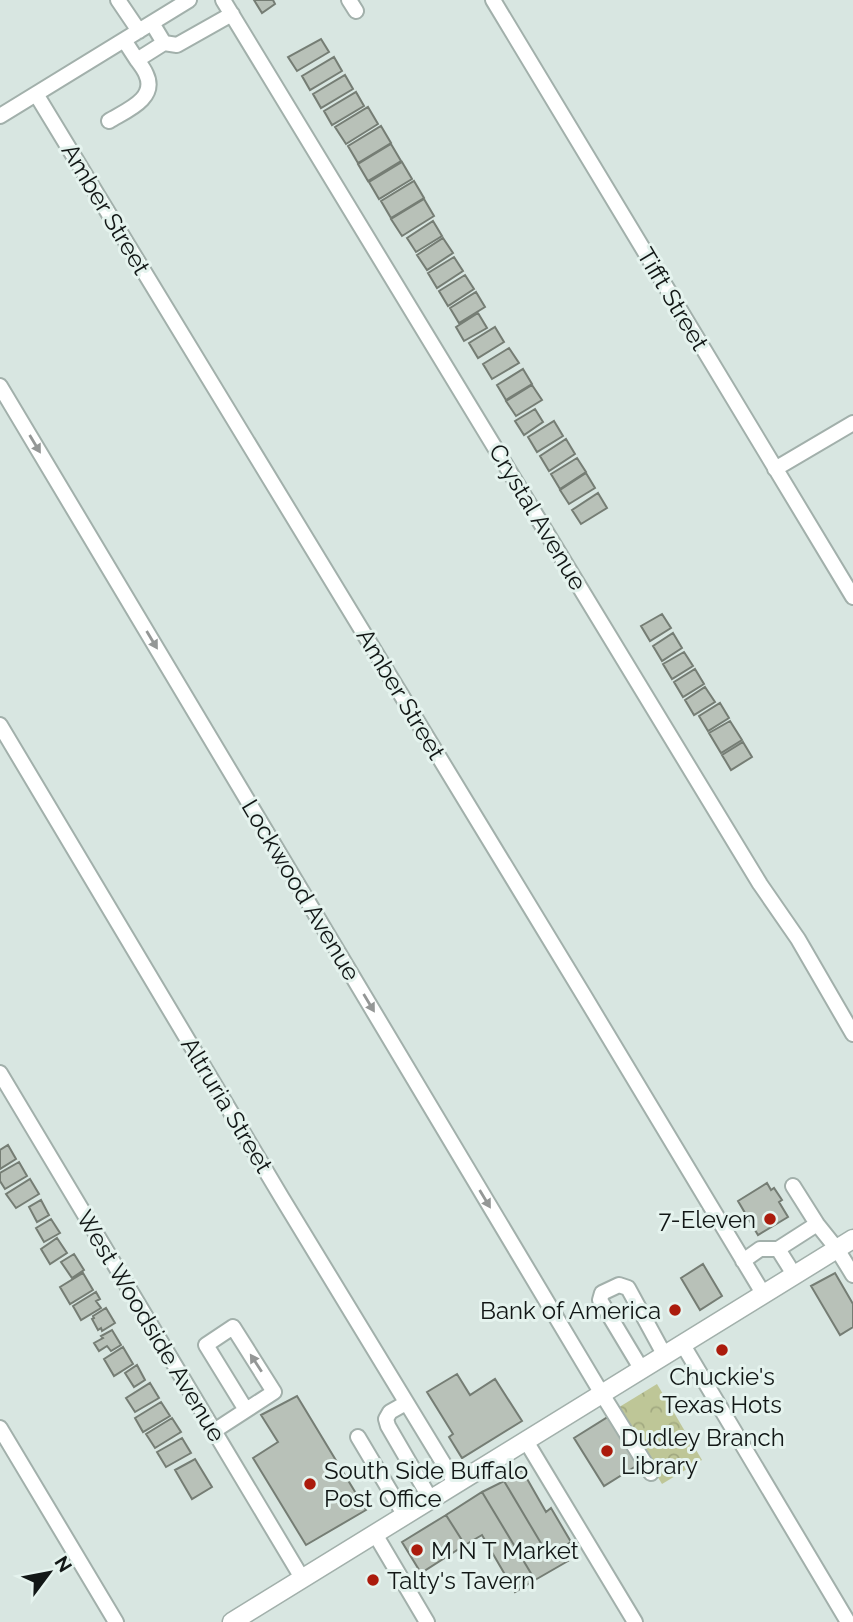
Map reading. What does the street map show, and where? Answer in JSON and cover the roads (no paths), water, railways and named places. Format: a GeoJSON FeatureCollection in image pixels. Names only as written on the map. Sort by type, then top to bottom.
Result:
{"type":"FeatureCollection","features":[{"type":"Feature","properties":{"kind":"main road"},"geometry":{"type":"LineString","coordinates":[[232,1622],[853,1240]]}},
{"type":"Feature","properties":{"kind":"street"},"geometry":{"type":"LineString","coordinates":[[118,0],[164,43],[177,46],[232,14]]}},
{"type":"Feature","properties":{"kind":"street"},"geometry":{"type":"LineString","coordinates":[[0,116],[189,0]]}},
{"type":"Feature","properties":{"kind":"street","name":"Crystal Avenue"},"geometry":{"type":"LineString","coordinates":[[223,0],[753,872],[798,939],[853,1034]]}},
{"type":"Feature","properties":{"kind":"street","name":"Tifft Street"},"geometry":{"type":"LineString","coordinates":[[493,0],[853,597]]}},
{"type":"Feature","properties":{"kind":"street"},"geometry":{"type":"LineString","coordinates":[[109,121],[143,100],[148,92],[147,75],[124,40]]}},
{"type":"Feature","properties":{"kind":"street"},"geometry":{"type":"LineString","coordinates":[[137,60],[164,43]]}},
{"type":"Feature","properties":{"kind":"street","name":"Amber Street"},"geometry":{"type":"LineString","coordinates":[[36,94],[764,1295]]}},
{"type":"Feature","properties":{"kind":"street","name":"Lockwood Avenue"},"geometry":{"type":"LineString","coordinates":[[0,386],[651,1473]]}},
{"type":"Feature","properties":{"kind":"street"},"geometry":{"type":"LineString","coordinates":[[775,469],[853,423]]}},
{"type":"Feature","properties":{"kind":"street","name":"Altruria Street"},"geometry":{"type":"LineString","coordinates":[[0,725],[456,1484]]}},
{"type":"Feature","properties":{"kind":"street","name":"West Woodside Avenue"},"geometry":{"type":"LineString","coordinates":[[0,1073],[302,1578]]}},
{"type":"Feature","properties":{"kind":"street"},"geometry":{"type":"LineString","coordinates":[[793,1186],[853,1275]]}},
{"type":"Feature","properties":{"kind":"street"},"geometry":{"type":"LineString","coordinates":[[743,1261],[760,1249],[778,1249],[817,1224]]}},
{"type":"Feature","properties":{"kind":"street"},"geometry":{"type":"LineString","coordinates":[[778,1249],[795,1276]]}},
{"type":"Feature","properties":{"kind":"street"},"geometry":{"type":"LineString","coordinates":[[642,1370],[600,1300],[603,1293],[619,1284],[628,1288],[665,1356]]}},
{"type":"Feature","properties":{"kind":"street"},"geometry":{"type":"LineString","coordinates":[[214,1432],[274,1392],[233,1327],[206,1345],[246,1410]]}},
{"type":"Feature","properties":{"kind":"street"},"geometry":{"type":"LineString","coordinates":[[682,1345],[848,1622]]}},
{"type":"Feature","properties":{"kind":"street"},"geometry":{"type":"LineString","coordinates":[[407,1402],[390,1412],[386,1419],[431,1500]]}},
{"type":"Feature","properties":{"kind":"street"},"geometry":{"type":"LineString","coordinates":[[0,1428],[116,1622]]}},
{"type":"Feature","properties":{"kind":"street"},"geometry":{"type":"LineString","coordinates":[[358,1437],[405,1516]]}},
{"type":"Feature","properties":{"kind":"street"},"geometry":{"type":"LineString","coordinates":[[526,1441],[635,1622]]}},
{"type":"Feature","properties":{"kind":"street"},"geometry":{"type":"LineString","coordinates":[[374,1534],[427,1622]]}},
{"type":"Feature","properties":{"kind":"place","name":"7-Eleven"},"geometry":{"type":"Point","coordinates":[770,1219]}},
{"type":"Feature","properties":{"kind":"place","name":"Bank of America"},"geometry":{"type":"Point","coordinates":[675,1310]}},
{"type":"Feature","properties":{"kind":"place","name":"Chuckie's Texas Hots"},"geometry":{"type":"Point","coordinates":[722,1350]}},
{"type":"Feature","properties":{"kind":"place","name":"Dudley Branch Library"},"geometry":{"type":"Point","coordinates":[607,1451]}},
{"type":"Feature","properties":{"kind":"place","name":"South Side Buffalo Post Office"},"geometry":{"type":"Point","coordinates":[310,1484]}},
{"type":"Feature","properties":{"kind":"place","name":"M N T Market"},"geometry":{"type":"Point","coordinates":[417,1550]}},
{"type":"Feature","properties":{"kind":"place","name":"Talty's Tavern"},"geometry":{"type":"Point","coordinates":[373,1580]}}]}
